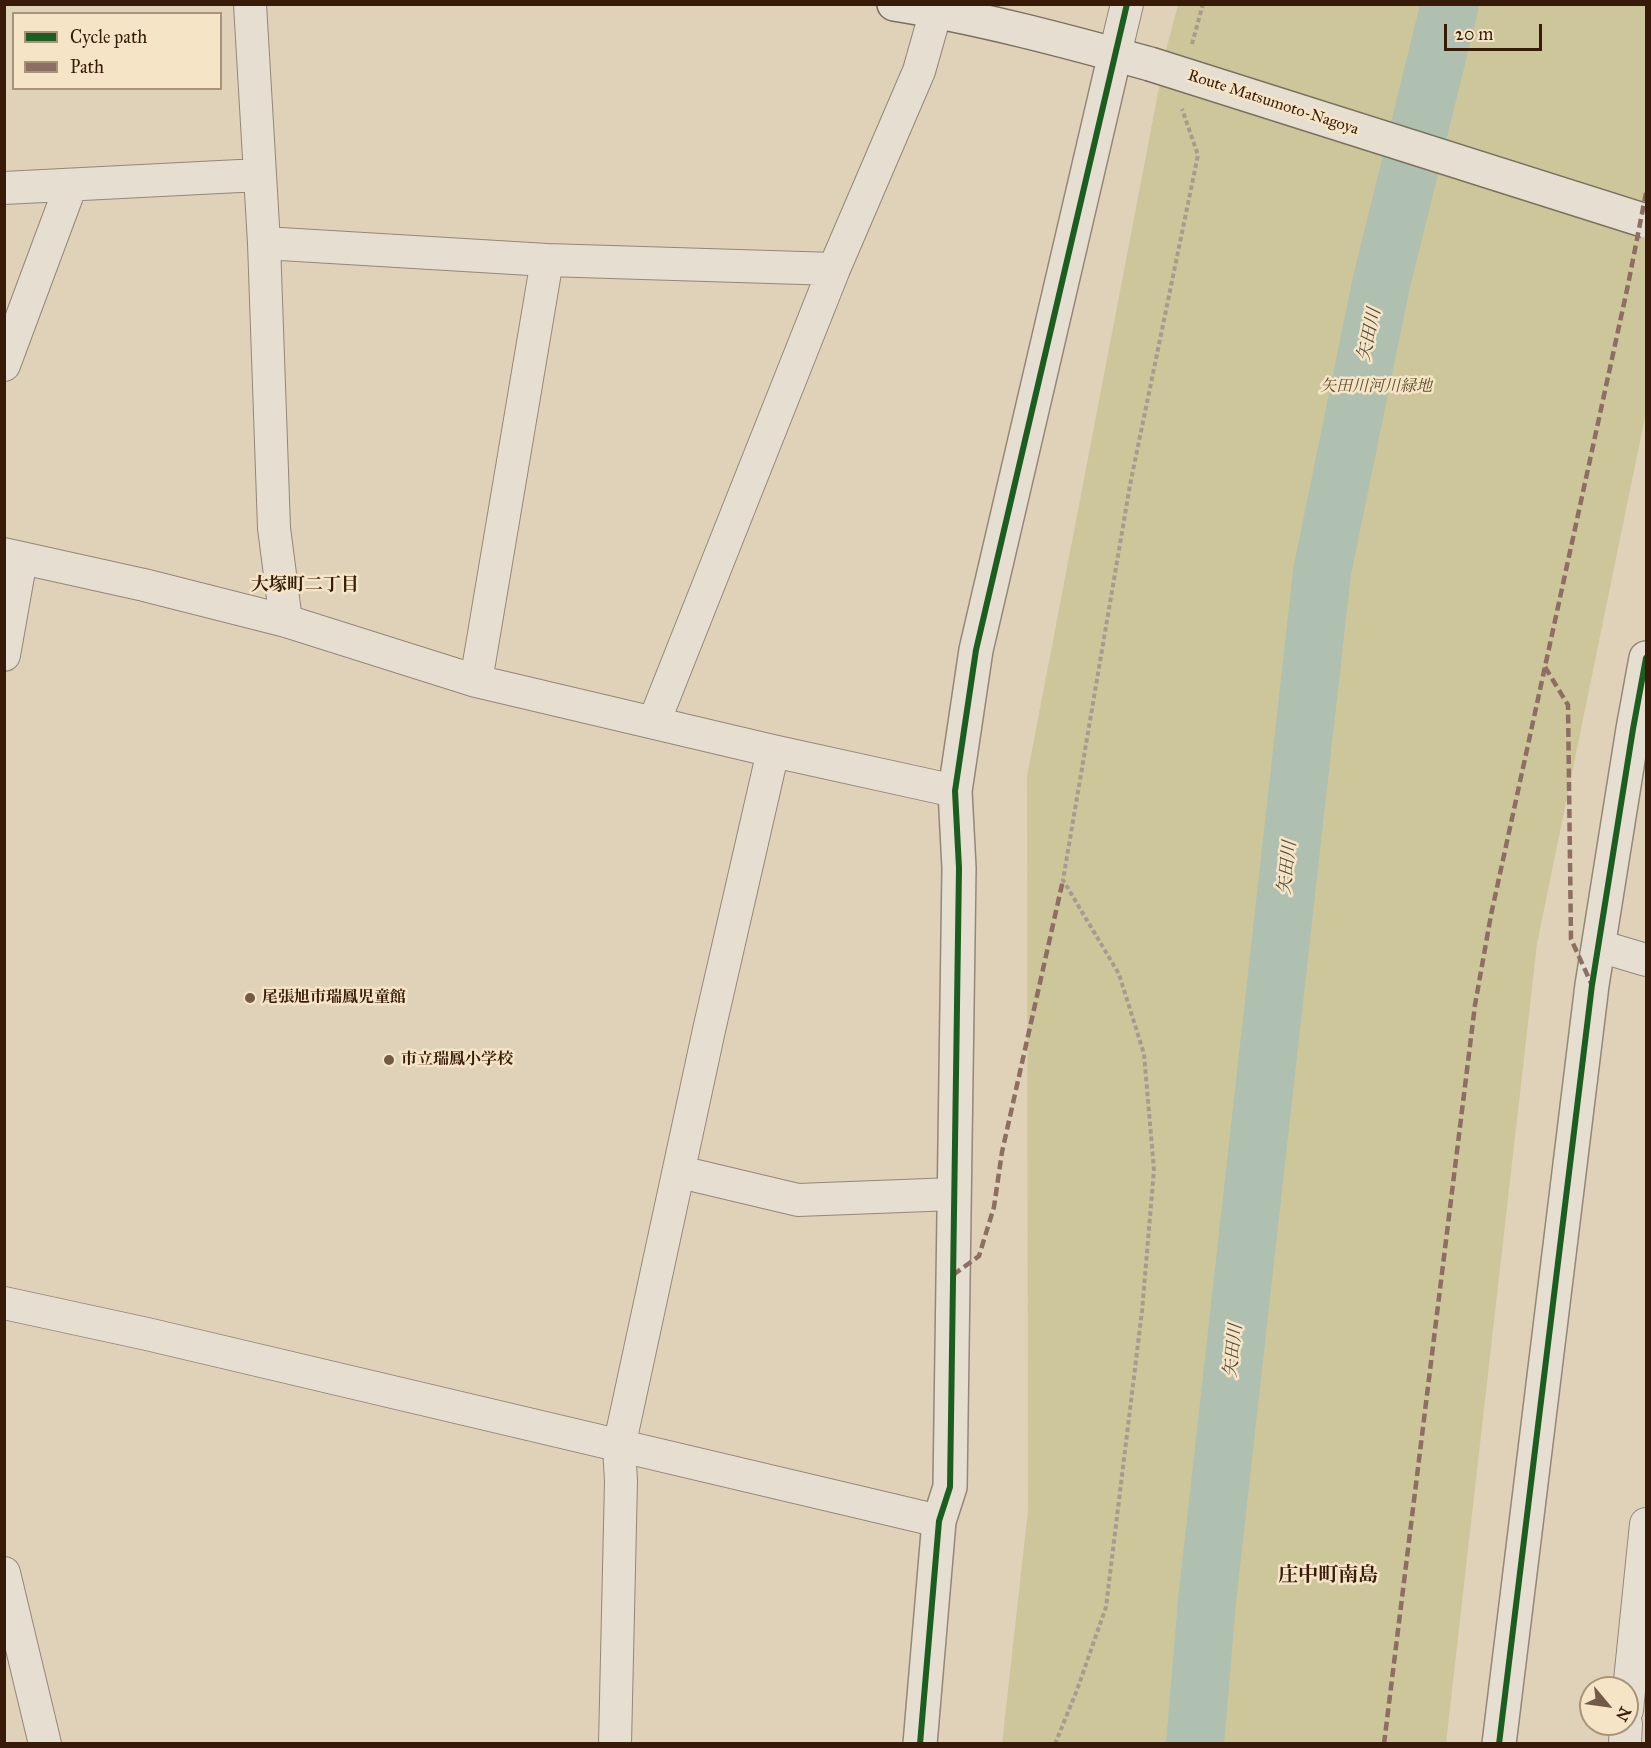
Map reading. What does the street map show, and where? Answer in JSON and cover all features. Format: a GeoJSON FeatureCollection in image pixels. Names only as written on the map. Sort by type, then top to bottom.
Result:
{"type":"FeatureCollection","features":[{"type":"Feature","properties":{"kind":"street"},"geometry":{"type":"LineString","coordinates":[[250,4],[264,243],[274,528],[286,621]]}},
{"type":"Feature","properties":{"kind":"street","name":"Route Matsumoto-Nagoya"},"geometry":{"type":"LineString","coordinates":[[894,4],[938,8],[1150,64],[1647,221]]}},
{"type":"Feature","properties":{"kind":"street"},"geometry":{"type":"LineString","coordinates":[[920,1743],[939,1521],[950,1487],[959,868],[955,791],[976,650],[1127,4]]}},
{"type":"Feature","properties":{"kind":"street"},"geometry":{"type":"LineString","coordinates":[[654,722],[834,268],[919,71],[938,8]]}},
{"type":"Feature","properties":{"kind":"street"},"geometry":{"type":"LineString","coordinates":[[4,188],[260,175]]}},
{"type":"Feature","properties":{"kind":"street"},"geometry":{"type":"LineString","coordinates":[[4,365],[71,185]]}},
{"type":"Feature","properties":{"kind":"street"},"geometry":{"type":"LineString","coordinates":[[264,243],[547,260],[834,268]]}},
{"type":"Feature","properties":{"kind":"street"},"geometry":{"type":"LineString","coordinates":[[476,681],[547,260]]}},
{"type":"Feature","properties":{"kind":"street"},"geometry":{"type":"LineString","coordinates":[[4,655],[13,557],[144,585],[286,621],[476,681],[955,791]]}},
{"type":"Feature","properties":{"kind":"street"},"geometry":{"type":"LineString","coordinates":[[1499,1743],[1592,985],[1633,729],[1647,658]]}},
{"type":"Feature","properties":{"kind":"street"},"geometry":{"type":"LineString","coordinates":[[615,1743],[620,1446],[773,751]]}},
{"type":"Feature","properties":{"kind":"street"},"geometry":{"type":"LineString","coordinates":[[1599,946],[1647,960]]}},
{"type":"Feature","properties":{"kind":"street"},"geometry":{"type":"LineString","coordinates":[[680,1172],[798,1200],[954,1194]]}},
{"type":"Feature","properties":{"kind":"street"},"geometry":{"type":"LineString","coordinates":[[4,1303],[147,1334],[939,1521]]}},
{"type":"Feature","properties":{"kind":"street"},"geometry":{"type":"LineString","coordinates":[[1635,1676],[1647,1524]]}},
{"type":"Feature","properties":{"kind":"street"},"geometry":{"type":"LineString","coordinates":[[4,1573],[45,1743]]}},
{"type":"Feature","properties":{"kind":"path"},"geometry":{"type":"LineString","coordinates":[[1055,1743],[1077,1690],[1106,1607],[1142,1311],[1154,1170],[1144,1054],[1119,974],[1063,880],[1130,485],[1198,155],[1181,104]]}},
{"type":"Feature","properties":{"kind":"green space","name":"矢田川河川緑地"},"geometry":{"type":"Polygon","coordinates":[[[1178,5],[1646,5],[1646,412],[1537,944],[1446,1743],[1002,1744],[1028,1510],[1027,776],[1167,46],[1178,5]]]}},
{"type":"Feature","properties":{"kind":"waterway","name":"矢田川"},"geometry":{"type":"LineString","coordinates":[[1195,1744],[1207,1601],[1322,572],[1381,284],[1450,4]]}},
{"type":"Feature","properties":{"kind":"marked path"},"geometry":{"type":"LineString","coordinates":[[1384,1744],[1475,1005],[1491,915],[1646,193]]}},
{"type":"Feature","properties":{"kind":"marked path"},"geometry":{"type":"LineString","coordinates":[[1545,667],[1568,705],[1571,939],[1591,983]]}},
{"type":"Feature","properties":{"kind":"marked path"},"geometry":{"type":"LineString","coordinates":[[953,1275],[979,1256],[994,1207],[1002,1152],[1063,880]]}},
{"type":"Feature","properties":{"kind":"cycle path"},"geometry":{"type":"LineString","coordinates":[[920,1744],[939,1521],[950,1487],[959,868],[955,791],[976,650],[1127,4]]}},
{"type":"Feature","properties":{"kind":"cycle path"},"geometry":{"type":"LineString","coordinates":[[1499,1744],[1592,985],[1646,658]]}},
{"type":"Feature","properties":{"kind":"place","name":"尾張旭市瑞鳳児童館"},"geometry":{"type":"Point","coordinates":[250,998]}},
{"type":"Feature","properties":{"kind":"place","name":"市立瑞鳳小学校"},"geometry":{"type":"Point","coordinates":[389,1060]}},
{"type":"Feature","properties":{"kind":"district","name":"大塚町二丁目"},"geometry":{"type":"Point","coordinates":[305,586]}},
{"type":"Feature","properties":{"kind":"district","name":"庄中町南島"},"geometry":{"type":"Point","coordinates":[1328,1576]}}]}
